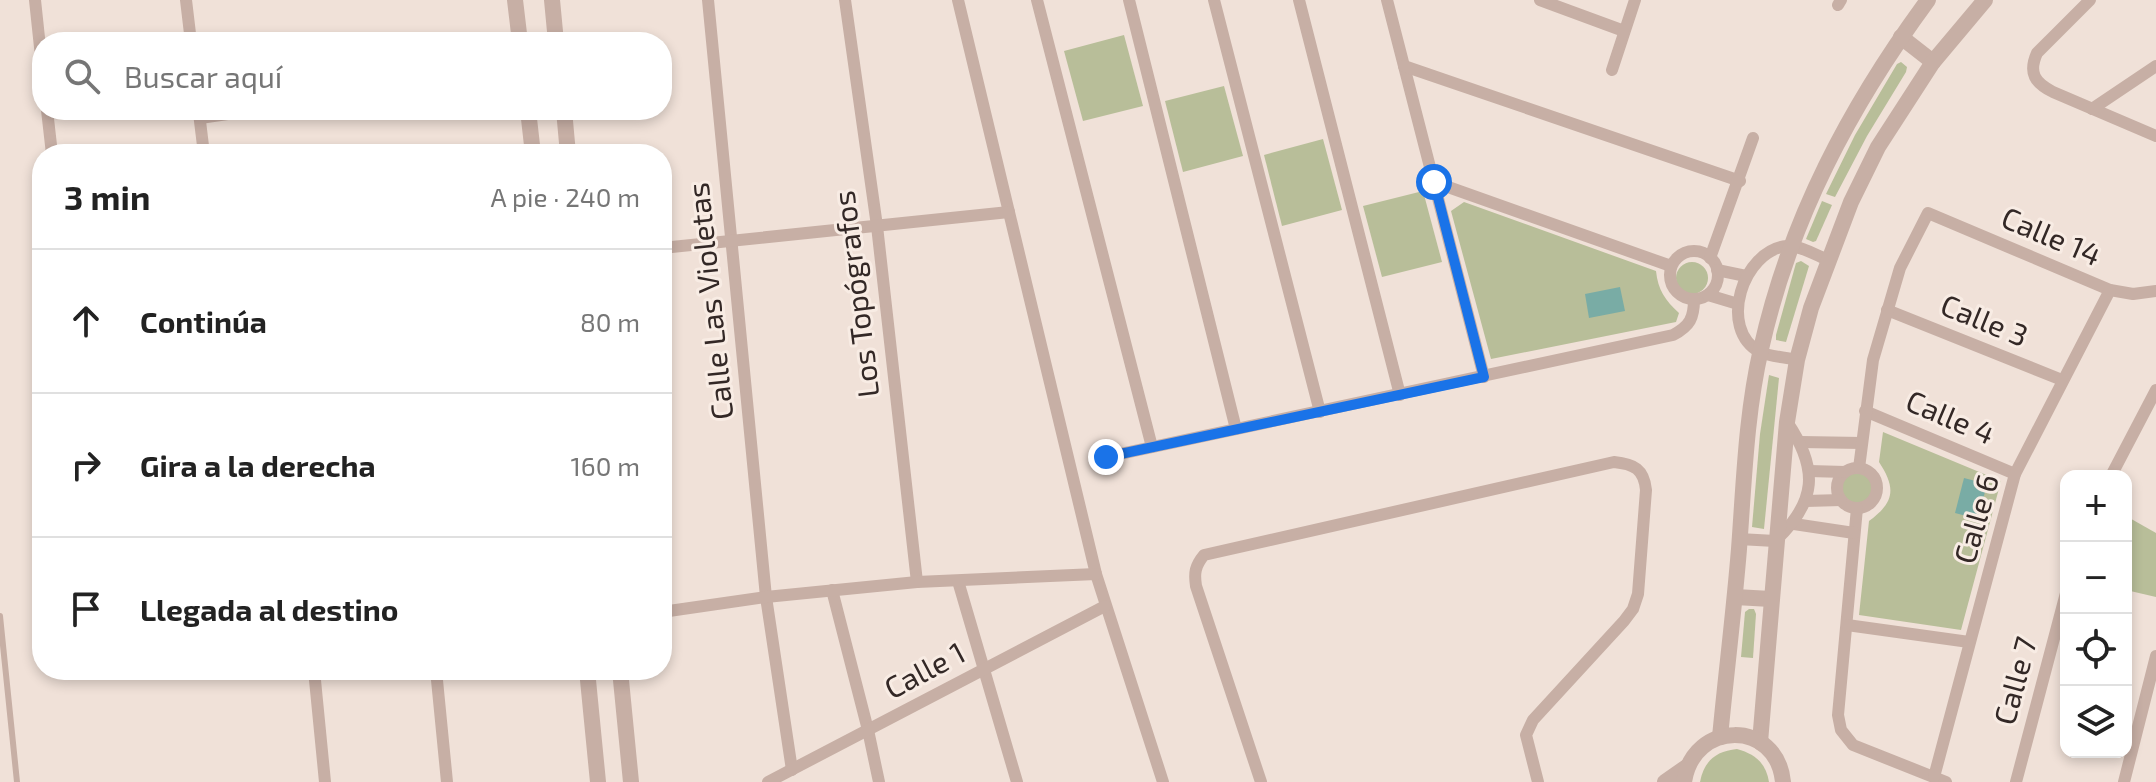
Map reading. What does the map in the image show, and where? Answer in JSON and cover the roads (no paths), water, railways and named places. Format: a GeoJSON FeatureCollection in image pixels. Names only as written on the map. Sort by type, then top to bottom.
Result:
{"type":"FeatureCollection","features":[{"type":"Feature","properties":{"kind":"street"},"geometry":{"type":"LineString","coordinates":[[35,0],[38,32]]}},
{"type":"Feature","properties":{"kind":"street"},"geometry":{"type":"LineString","coordinates":[[186,0],[190,32]]}},
{"type":"Feature","properties":{"kind":"street"},"geometry":{"type":"LineString","coordinates":[[515,0],[519,32]]}},
{"type":"Feature","properties":{"kind":"street"},"geometry":{"type":"LineString","coordinates":[[552,0],[555,32]]}},
{"type":"Feature","properties":{"kind":"street","name":"Calle Las Violetas"},"geometry":{"type":"LineString","coordinates":[[708,0],[766,597],[792,770]]}},
{"type":"Feature","properties":{"kind":"street","name":"Los Topógrafos"},"geometry":{"type":"LineString","coordinates":[[845,0],[877,226],[917,582]]}},
{"type":"Feature","properties":{"kind":"street"},"geometry":{"type":"LineString","coordinates":[[958,0],[1096,574],[1163,782]]}},
{"type":"Feature","properties":{"kind":"street"},"geometry":{"type":"LineString","coordinates":[[1037,0],[1152,447]]}},
{"type":"Feature","properties":{"kind":"street"},"geometry":{"type":"LineString","coordinates":[[1129,0],[1236,429]]}},
{"type":"Feature","properties":{"kind":"street"},"geometry":{"type":"LineString","coordinates":[[1214,0],[1320,412]]}},
{"type":"Feature","properties":{"kind":"street"},"geometry":{"type":"LineString","coordinates":[[1299,0],[1400,395]]}},
{"type":"Feature","properties":{"kind":"street"},"geometry":{"type":"LineString","coordinates":[[1387,0],[1484,377]]}},
{"type":"Feature","properties":{"kind":"street"},"geometry":{"type":"LineString","coordinates":[[1612,70],[1635,0]]}},
{"type":"Feature","properties":{"kind":"street"},"geometry":{"type":"LineString","coordinates":[[1720,737],[1749,426],[1760,352],[1790,246],[1832,150],[1858,103],[1928,0]]}},
{"type":"Feature","properties":{"kind":"street"},"geometry":{"type":"LineString","coordinates":[[1760,742],[1775,541],[1787,422],[1797,360],[1828,260],[1851,202],[1878,147],[1933,62],[1985,0]]}},
{"type":"Feature","properties":{"kind":"street"},"geometry":{"type":"LineString","coordinates":[[2090,0],[2037,53],[2032,63],[2039,85],[2156,136]]}},
{"type":"Feature","properties":{"kind":"street"},"geometry":{"type":"LineString","coordinates":[[1543,1],[1624,31]]}},
{"type":"Feature","properties":{"kind":"street"},"geometry":{"type":"LineString","coordinates":[[1901,37],[1933,62]]}},
{"type":"Feature","properties":{"kind":"street"},"geometry":{"type":"LineString","coordinates":[[1404,66],[1740,181]]}},
{"type":"Feature","properties":{"kind":"street"},"geometry":{"type":"LineString","coordinates":[[2092,109],[2156,66]]}},
{"type":"Feature","properties":{"kind":"street"},"geometry":{"type":"LineString","coordinates":[[48,120],[51,144]]}},
{"type":"Feature","properties":{"kind":"street"},"geometry":{"type":"LineString","coordinates":[[200,120],[203,144]]}},
{"type":"Feature","properties":{"kind":"street"},"geometry":{"type":"LineString","coordinates":[[529,120],[532,144]]}},
{"type":"Feature","properties":{"kind":"street"},"geometry":{"type":"LineString","coordinates":[[565,120],[567,144]]}},
{"type":"Feature","properties":{"kind":"street"},"geometry":{"type":"LineString","coordinates":[[1710,258],[1753,138]]}},
{"type":"Feature","properties":{"kind":"street"},"geometry":{"type":"LineString","coordinates":[[1434,182],[1671,266]]}},
{"type":"Feature","properties":{"kind":"street"},"geometry":{"type":"LineString","coordinates":[[672,247],[1009,212]]}},
{"type":"Feature","properties":{"kind":"street","name":"Calle 14"},"geometry":{"type":"LineString","coordinates":[[1887,310],[1900,268],[1928,213],[2110,290],[2133,294],[2156,291]]}},
{"type":"Feature","properties":{"kind":"street"},"geometry":{"type":"LineString","coordinates":[[1797,360],[1760,352],[1746,339],[1738,304],[1746,276],[1770,250],[1790,246],[1828,260]]}},
{"type":"Feature","properties":{"kind":"street"},"geometry":{"type":"LineString","coordinates":[[1708,295],[1717,284],[1717,270],[1710,258],[1700,252],[1688,251],[1678,257],[1671,266],[1673,289],[1686,298],[1708,295],[1738,304]]}},
{"type":"Feature","properties":{"kind":"street"},"geometry":{"type":"LineString","coordinates":[[1717,270],[1746,276]]}},
{"type":"Feature","properties":{"kind":"street","name":"Calle 6"},"geometry":{"type":"LineString","coordinates":[[1940,780],[1969,642],[2015,474],[2110,290]]}},
{"type":"Feature","properties":{"kind":"street"},"geometry":{"type":"LineString","coordinates":[[1106,457],[1673,335],[1689,325],[1694,314],[1694,299]]}},
{"type":"Feature","properties":{"kind":"street"},"geometry":{"type":"LineString","coordinates":[[1859,468],[1873,360],[1887,310]]}},
{"type":"Feature","properties":{"kind":"street","name":"Calle 3"},"geometry":{"type":"LineString","coordinates":[[1887,310],[2062,380]]}},
{"type":"Feature","properties":{"kind":"street"},"geometry":{"type":"LineString","coordinates":[[2114,470],[2156,390]]}},
{"type":"Feature","properties":{"kind":"street","name":"Calle 4"},"geometry":{"type":"LineString","coordinates":[[1865,411],[2015,474]]}},
{"type":"Feature","properties":{"kind":"street"},"geometry":{"type":"LineString","coordinates":[[1739,539],[1775,541],[1794,524],[1806,501],[1809,471],[1801,442],[1787,422]]}},
{"type":"Feature","properties":{"kind":"street"},"geometry":{"type":"LineString","coordinates":[[1801,442],[1862,443]]}},
{"type":"Feature","properties":{"kind":"street"},"geometry":{"type":"LineString","coordinates":[[1261,782],[1196,586],[1194,574],[1204,555],[1614,462],[1628,463],[1639,469],[1645,478],[1646,490],[1638,594],[1633,609],[1624,621],[1533,720],[1526,735],[1538,782]]}},
{"type":"Feature","properties":{"kind":"street"},"geometry":{"type":"LineString","coordinates":[[1809,471],[1845,472],[1859,468],[1870,473],[1877,489],[1873,501],[1857,508]]}},
{"type":"Feature","properties":{"kind":"street"},"geometry":{"type":"LineString","coordinates":[[1841,500],[1837,485],[1845,472]]}},
{"type":"Feature","properties":{"kind":"street"},"geometry":{"type":"LineString","coordinates":[[1806,501],[1841,500],[1857,508]]}},
{"type":"Feature","properties":{"kind":"street"},"geometry":{"type":"LineString","coordinates":[[1857,508],[1838,715],[1841,730],[1853,745],[1940,780]]}},
{"type":"Feature","properties":{"kind":"street"},"geometry":{"type":"LineString","coordinates":[[1794,524],[1854,533]]}},
{"type":"Feature","properties":{"kind":"street"},"geometry":{"type":"LineString","coordinates":[[672,611],[766,597],[917,582],[1096,574]]}},
{"type":"Feature","properties":{"kind":"street"},"geometry":{"type":"LineString","coordinates":[[958,581],[1017,782]]}},
{"type":"Feature","properties":{"kind":"street"},"geometry":{"type":"LineString","coordinates":[[832,590],[879,782]]}},
{"type":"Feature","properties":{"kind":"street"},"geometry":{"type":"LineString","coordinates":[[1735,597],[1771,599]]}},
{"type":"Feature","properties":{"kind":"street","name":"Calle 1"},"geometry":{"type":"LineString","coordinates":[[768,782],[1105,606]]}},
{"type":"Feature","properties":{"kind":"street","name":"Calle 7"},"geometry":{"type":"LineString","coordinates":[[2016,782],[2060,614]]}},
{"type":"Feature","properties":{"kind":"street"},"geometry":{"type":"LineString","coordinates":[[1847,625],[1969,642]]}},
{"type":"Feature","properties":{"kind":"street"},"geometry":{"type":"LineString","coordinates":[[2124,782],[2156,656]]}},
{"type":"Feature","properties":{"kind":"street"},"geometry":{"type":"LineString","coordinates":[[315,680],[325,782]]}},
{"type":"Feature","properties":{"kind":"street"},"geometry":{"type":"LineString","coordinates":[[437,680],[447,782]]}},
{"type":"Feature","properties":{"kind":"street"},"geometry":{"type":"LineString","coordinates":[[588,680],[598,782]]}},
{"type":"Feature","properties":{"kind":"street"},"geometry":{"type":"LineString","coordinates":[[621,680],[631,782]]}},
{"type":"Feature","properties":{"kind":"street"},"geometry":{"type":"LineString","coordinates":[[1665,782],[1686,774],[1695,753],[1706,743],[1734,734],[1760,742],[1778,761],[1783,782]]}},
{"type":"Feature","properties":{"kind":"lane"},"geometry":{"type":"LineString","coordinates":[[0,616],[17,782]]}},
{"type":"Feature","properties":{"kind":"water"},"geometry":{"type":"Polygon","coordinates":[[[1620,287],[1625,311],[1589,318],[1585,294],[1620,287]]]}},
{"type":"Feature","properties":{"kind":"water"},"geometry":{"type":"Polygon","coordinates":[[[1964,478],[1987,484],[1978,519],[1955,513],[1964,478]]]}}]}
